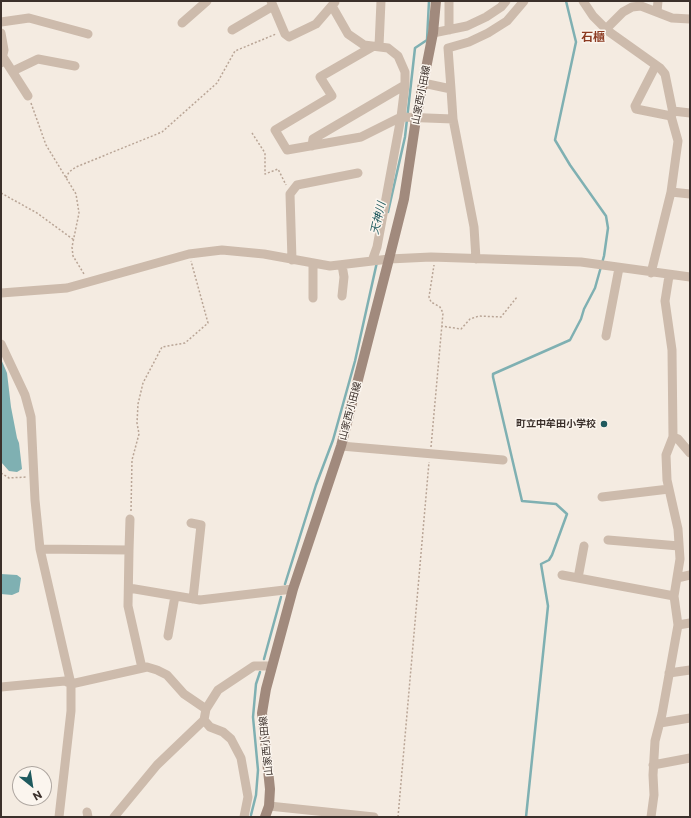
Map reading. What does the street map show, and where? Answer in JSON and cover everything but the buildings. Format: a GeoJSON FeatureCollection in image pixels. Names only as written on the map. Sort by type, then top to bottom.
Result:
{"type":"FeatureCollection","features":[{"type":"Feature","properties":{"kind":"main road","name":"山家西小田線"},"geometry":{"type":"LineString","coordinates":[[265,817],[269,806],[269,773],[262,713],[272,666],[293,589],[341,446],[404,198],[416,119],[433,33],[436,1]]}},
{"type":"Feature","properties":{"kind":"street"},"geometry":{"type":"LineString","coordinates":[[182,23],[207,1]]}},
{"type":"Feature","properties":{"kind":"street"},"geometry":{"type":"LineString","coordinates":[[375,46],[381,1]]}},
{"type":"Feature","properties":{"kind":"street"},"geometry":{"type":"LineString","coordinates":[[449,1],[449,30]]}},
{"type":"Feature","properties":{"kind":"street"},"geometry":{"type":"LineString","coordinates":[[433,33],[467,26],[486,17],[501,7],[506,1]]}},
{"type":"Feature","properties":{"kind":"street"},"geometry":{"type":"LineString","coordinates":[[476,259],[472,220],[453,119],[448,48],[469,42],[488,33],[507,21],[524,1]]}},
{"type":"Feature","properties":{"kind":"street"},"geometry":{"type":"LineString","coordinates":[[583,1],[593,16],[606,29],[656,65],[665,74],[678,141],[671,192],[651,273]]}},
{"type":"Feature","properties":{"kind":"street"},"geometry":{"type":"LineString","coordinates":[[658,1],[658,12]]}},
{"type":"Feature","properties":{"kind":"street"},"geometry":{"type":"LineString","coordinates":[[232,30],[272,4],[283,31],[290,37],[316,24],[334,3],[348,34],[364,45],[388,48],[398,56],[405,72],[401,117],[377,247],[372,261]]}},
{"type":"Feature","properties":{"kind":"street"},"geometry":{"type":"LineString","coordinates":[[606,29],[623,12],[632,7],[641,6],[672,18],[690,19]]}},
{"type":"Feature","properties":{"kind":"street"},"geometry":{"type":"LineString","coordinates":[[1,22],[29,18],[88,34]]}},
{"type":"Feature","properties":{"kind":"street"},"geometry":{"type":"LineString","coordinates":[[1,33],[4,50],[2,60],[13,71],[28,96]]}},
{"type":"Feature","properties":{"kind":"street"},"geometry":{"type":"LineString","coordinates":[[375,46],[320,77],[332,96],[274,130],[287,150],[361,138],[401,117],[416,119],[453,119]]}},
{"type":"Feature","properties":{"kind":"street"},"geometry":{"type":"LineString","coordinates":[[13,71],[38,59],[75,66]]}},
{"type":"Feature","properties":{"kind":"street"},"geometry":{"type":"LineString","coordinates":[[656,65],[635,106],[636,109],[672,114],[690,113]]}},
{"type":"Feature","properties":{"kind":"street"},"geometry":{"type":"LineString","coordinates":[[423,83],[451,89]]}},
{"type":"Feature","properties":{"kind":"street"},"geometry":{"type":"LineString","coordinates":[[312,146],[313,139],[405,85]]}},
{"type":"Feature","properties":{"kind":"street"},"geometry":{"type":"LineString","coordinates":[[292,260],[290,194],[296,185],[358,173]]}},
{"type":"Feature","properties":{"kind":"street"},"geometry":{"type":"LineString","coordinates":[[671,192],[690,194]]}},
{"type":"Feature","properties":{"kind":"street"},"geometry":{"type":"LineString","coordinates":[[1,293],[67,288],[189,254],[222,250],[264,254],[330,266],[389,258],[431,257],[582,262],[669,276],[690,277]]}},
{"type":"Feature","properties":{"kind":"street"},"geometry":{"type":"LineString","coordinates":[[313,264],[313,298]]}},
{"type":"Feature","properties":{"kind":"street"},"geometry":{"type":"LineString","coordinates":[[342,265],[344,277],[342,296]]}},
{"type":"Feature","properties":{"kind":"street"},"geometry":{"type":"LineString","coordinates":[[606,336],[619,268]]}},
{"type":"Feature","properties":{"kind":"street"},"geometry":{"type":"LineString","coordinates":[[652,817],[655,741],[660,723],[678,625],[674,596],[680,559],[678,529],[667,480],[666,455],[673,436],[672,350],[665,301],[669,276]]}},
{"type":"Feature","properties":{"kind":"street"},"geometry":{"type":"LineString","coordinates":[[1,344],[25,395],[31,417],[33,475],[40,548],[71,684],[71,710],[59,817]]}},
{"type":"Feature","properties":{"kind":"street"},"geometry":{"type":"LineString","coordinates":[[673,436],[678,439],[690,453]]}},
{"type":"Feature","properties":{"kind":"street"},"geometry":{"type":"LineString","coordinates":[[341,446],[503,460]]}},
{"type":"Feature","properties":{"kind":"street"},"geometry":{"type":"LineString","coordinates":[[602,497],[669,489]]}},
{"type":"Feature","properties":{"kind":"street"},"geometry":{"type":"LineString","coordinates":[[130,519],[130,617],[142,668]]}},
{"type":"Feature","properties":{"kind":"street"},"geometry":{"type":"LineString","coordinates":[[191,523],[201,525],[193,599]]}},
{"type":"Feature","properties":{"kind":"street"},"geometry":{"type":"LineString","coordinates":[[608,540],[679,546]]}},
{"type":"Feature","properties":{"kind":"street"},"geometry":{"type":"LineString","coordinates":[[578,578],[584,546]]}},
{"type":"Feature","properties":{"kind":"street"},"geometry":{"type":"LineString","coordinates":[[40,548],[129,550]]}},
{"type":"Feature","properties":{"kind":"street"},"geometry":{"type":"LineString","coordinates":[[562,575],[674,596]]}},
{"type":"Feature","properties":{"kind":"street"},"geometry":{"type":"LineString","coordinates":[[677,578],[690,575]]}},
{"type":"Feature","properties":{"kind":"street"},"geometry":{"type":"LineString","coordinates":[[129,588],[193,599],[208,599],[293,589]]}},
{"type":"Feature","properties":{"kind":"street"},"geometry":{"type":"LineString","coordinates":[[168,636],[175,596]]}},
{"type":"Feature","properties":{"kind":"street"},"geometry":{"type":"LineString","coordinates":[[678,625],[690,623]]}},
{"type":"Feature","properties":{"kind":"street"},"geometry":{"type":"LineString","coordinates":[[114,817],[157,765],[204,720],[206,709],[218,690],[254,666],[272,666]]}},
{"type":"Feature","properties":{"kind":"street"},"geometry":{"type":"LineString","coordinates":[[1,687],[65,681],[71,684],[142,668],[157,670],[168,675],[184,694],[206,709]]}},
{"type":"Feature","properties":{"kind":"street"},"geometry":{"type":"LineString","coordinates":[[669,673],[690,670]]}},
{"type":"Feature","properties":{"kind":"street"},"geometry":{"type":"LineString","coordinates":[[660,723],[690,718]]}},
{"type":"Feature","properties":{"kind":"street"},"geometry":{"type":"LineString","coordinates":[[204,720],[210,727],[223,732],[231,739],[241,758],[248,797],[244,817]]}},
{"type":"Feature","properties":{"kind":"street"},"geometry":{"type":"LineString","coordinates":[[653,765],[690,758]]}},
{"type":"Feature","properties":{"kind":"street"},"geometry":{"type":"LineString","coordinates":[[269,806],[285,809],[374,817]]}},
{"type":"Feature","properties":{"kind":"path"},"geometry":{"type":"LineString","coordinates":[[66,178],[69,172],[76,167],[162,132],[217,83],[235,51],[283,31]]}},
{"type":"Feature","properties":{"kind":"path"},"geometry":{"type":"LineString","coordinates":[[28,96],[34,107],[46,145],[76,194],[79,213],[72,246],[73,256],[88,282]]}},
{"type":"Feature","properties":{"kind":"path"},"geometry":{"type":"LineString","coordinates":[[252,133],[265,153],[265,174],[278,169],[290,194]]}},
{"type":"Feature","properties":{"kind":"path"},"geometry":{"type":"LineString","coordinates":[[1,193],[37,214],[74,240]]}},
{"type":"Feature","properties":{"kind":"path"},"geometry":{"type":"LineString","coordinates":[[130,519],[132,460],[139,434],[137,423],[138,404],[143,384],[162,347],[185,343],[208,323],[189,254]]}},
{"type":"Feature","properties":{"kind":"path"},"geometry":{"type":"LineString","coordinates":[[398,817],[442,313],[440,307],[431,302],[429,298],[434,264],[431,257]]}},
{"type":"Feature","properties":{"kind":"path"},"geometry":{"type":"LineString","coordinates":[[441,326],[461,328],[470,319],[501,317],[517,297]]}},
{"type":"Feature","properties":{"kind":"path"},"geometry":{"type":"LineString","coordinates":[[1,473],[9,478],[20,479],[33,475]]}},
{"type":"Feature","properties":{"kind":"water"},"geometry":{"type":"Polygon","coordinates":[[[1,359],[7,373],[11,407],[19,443],[22,469],[17,472],[9,471],[1,462],[1,359]]]}},
{"type":"Feature","properties":{"kind":"water"},"geometry":{"type":"Polygon","coordinates":[[[1,574],[17,575],[21,578],[19,592],[12,595],[1,594],[1,574]]]}},
{"type":"Feature","properties":{"kind":"waterway","name":"天神川"},"geometry":{"type":"LineString","coordinates":[[388,212],[405,137],[415,48],[427,40],[429,1]]}},
{"type":"Feature","properties":{"kind":"waterway"},"geometry":{"type":"LineString","coordinates":[[526,817],[548,606],[541,564],[549,560],[552,555],[567,514],[556,504],[522,501],[493,374],[570,340],[595,288],[604,256],[608,228],[606,216],[570,165],[555,140],[576,42],[566,1]]}},
{"type":"Feature","properties":{"kind":"waterway","name":"天神川"},"geometry":{"type":"LineString","coordinates":[[285,584],[316,485],[333,440],[355,361],[377,262]]}},
{"type":"Feature","properties":{"kind":"waterway"},"geometry":{"type":"LineString","coordinates":[[264,659],[281,597]]}},
{"type":"Feature","properties":{"kind":"waterway"},"geometry":{"type":"LineString","coordinates":[[251,815],[256,795],[258,770],[253,717],[256,684],[260,672]]}},
{"type":"Feature","properties":{"kind":"place","name":"町立中牟田小学校"},"geometry":{"type":"Point","coordinates":[604,424]}},
{"type":"Feature","properties":{"kind":"district","name":"石櫃"},"geometry":{"type":"Point","coordinates":[593,37]}}]}
